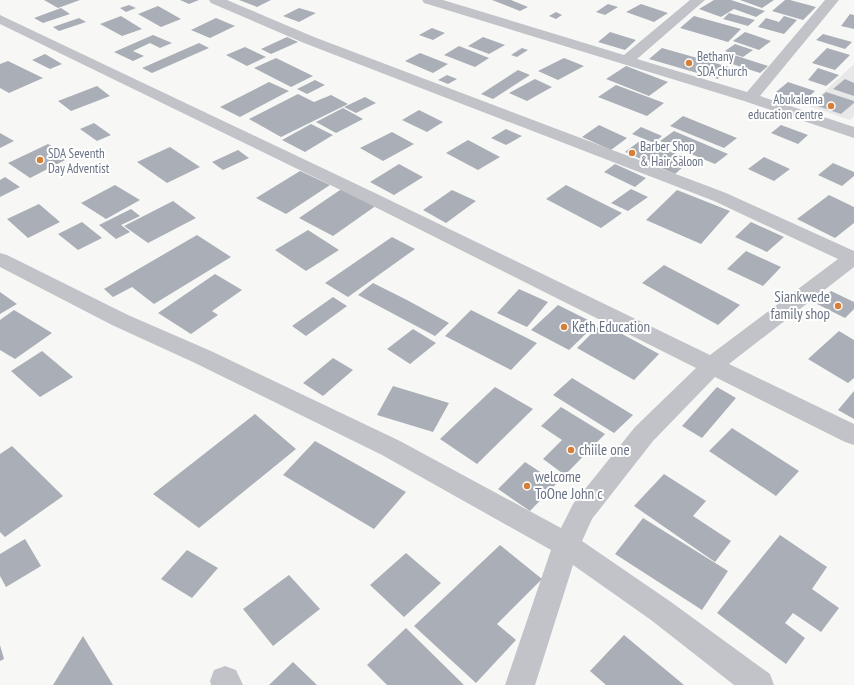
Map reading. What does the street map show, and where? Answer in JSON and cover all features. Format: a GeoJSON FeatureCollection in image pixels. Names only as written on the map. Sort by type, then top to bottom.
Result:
{"type":"FeatureCollection","features":[{"type":"Feature","properties":{"kind":"street"},"geometry":{"type":"LineString","coordinates":[[216,0],[309,40],[720,197],[853,257],[712,366],[644,434],[582,512],[566,545],[520,685]]}},
{"type":"Feature","properties":{"kind":"street"},"geometry":{"type":"LineString","coordinates":[[429,0],[750,98],[854,133]]}},
{"type":"Feature","properties":{"kind":"street"},"geometry":{"type":"LineString","coordinates":[[627,60],[698,0]]}},
{"type":"Feature","properties":{"kind":"street"},"geometry":{"type":"LineString","coordinates":[[750,98],[832,0]]}},
{"type":"Feature","properties":{"kind":"street"},"geometry":{"type":"LineString","coordinates":[[0,19],[369,196],[499,262],[854,435]]}},
{"type":"Feature","properties":{"kind":"street"},"geometry":{"type":"LineString","coordinates":[[0,259],[120,320],[203,357],[390,448],[566,545],[661,611],[759,685]]}},
{"type":"Feature","properties":{"kind":"shaded area"},"geometry":{"type":"Polygon","coordinates":[[[854,64],[854,116],[850,120],[809,106],[854,64]]]}},
{"type":"Feature","properties":{"kind":"building"},"geometry":{"type":"Polygon","coordinates":[[[44,0],[80,0],[58,8],[44,0]]]}},
{"type":"Feature","properties":{"kind":"building"},"geometry":{"type":"Polygon","coordinates":[[[180,0],[199,0],[189,4],[180,0]]]}},
{"type":"Feature","properties":{"kind":"building"},"geometry":{"type":"Polygon","coordinates":[[[239,0],[271,0],[257,7],[239,0]]]}},
{"type":"Feature","properties":{"kind":"building"},"geometry":{"type":"Polygon","coordinates":[[[492,0],[511,0],[528,7],[520,11],[492,0]]]}},
{"type":"Feature","properties":{"kind":"building"},"geometry":{"type":"Polygon","coordinates":[[[714,0],[731,0],[765,11],[756,17],[734,9],[721,17],[699,9],[714,0]]]}},
{"type":"Feature","properties":{"kind":"building"},"geometry":{"type":"Polygon","coordinates":[[[740,0],[774,0],[762,8],[740,0]]]}},
{"type":"Feature","properties":{"kind":"building"},"geometry":{"type":"Polygon","coordinates":[[[785,0],[816,7],[803,20],[772,11],[785,0]]]}},
{"type":"Feature","properties":{"kind":"building"},"geometry":{"type":"Polygon","coordinates":[[[608,4],[618,7],[605,15],[596,12],[608,4]]]}},
{"type":"Feature","properties":{"kind":"building"},"geometry":{"type":"Polygon","coordinates":[[[641,4],[668,13],[654,22],[626,12],[641,4]]]}},
{"type":"Feature","properties":{"kind":"building"},"geometry":{"type":"Polygon","coordinates":[[[129,5],[136,8],[126,12],[120,8],[129,5]]]}},
{"type":"Feature","properties":{"kind":"building"},"geometry":{"type":"Polygon","coordinates":[[[158,6],[181,19],[161,27],[138,14],[158,6]]]}},
{"type":"Feature","properties":{"kind":"building"},"geometry":{"type":"Polygon","coordinates":[[[61,8],[70,14],[43,23],[34,18],[61,8]]]}},
{"type":"Feature","properties":{"kind":"building"},"geometry":{"type":"Polygon","coordinates":[[[299,8],[316,13],[299,22],[283,16],[299,8]]]}},
{"type":"Feature","properties":{"kind":"building"},"geometry":{"type":"Polygon","coordinates":[[[556,12],[562,15],[556,19],[549,16],[556,12]]]}},
{"type":"Feature","properties":{"kind":"building"},"geometry":{"type":"Polygon","coordinates":[[[729,13],[755,20],[748,26],[723,19],[729,13]]]}},
{"type":"Feature","properties":{"kind":"building"},"geometry":{"type":"Polygon","coordinates":[[[850,14],[854,15],[854,29],[841,26],[850,14]]]}},
{"type":"Feature","properties":{"kind":"building"},"geometry":{"type":"Polygon","coordinates":[[[121,16],[142,29],[122,36],[100,24],[121,16]]]}},
{"type":"Feature","properties":{"kind":"building"},"geometry":{"type":"Polygon","coordinates":[[[694,16],[741,29],[728,42],[680,28],[694,16]]]}},
{"type":"Feature","properties":{"kind":"building"},"geometry":{"type":"Polygon","coordinates":[[[784,16],[797,20],[784,34],[758,27],[766,18],[779,22],[784,16]]]}},
{"type":"Feature","properties":{"kind":"building"},"geometry":{"type":"Polygon","coordinates":[[[79,18],[86,22],[59,31],[53,27],[79,18]]]}},
{"type":"Feature","properties":{"kind":"building"},"geometry":{"type":"Polygon","coordinates":[[[216,18],[235,26],[210,38],[191,30],[216,18]]]}},
{"type":"Feature","properties":{"kind":"building"},"geometry":{"type":"Polygon","coordinates":[[[432,28],[445,33],[433,40],[419,35],[432,28]]]}},
{"type":"Feature","properties":{"kind":"building"},"geometry":{"type":"Polygon","coordinates":[[[610,32],[636,40],[625,50],[598,42],[610,32]]]}},
{"type":"Feature","properties":{"kind":"building"},"geometry":{"type":"Polygon","coordinates":[[[745,32],[771,41],[759,50],[733,41],[745,32]]]}},
{"type":"Feature","properties":{"kind":"building"},"geometry":{"type":"Polygon","coordinates":[[[823,34],[852,42],[845,49],[816,40],[823,34]]]}},
{"type":"Feature","properties":{"kind":"building"},"geometry":{"type":"Polygon","coordinates":[[[153,35],[172,43],[160,48],[150,43],[133,51],[144,56],[133,61],[114,52],[153,35]]]}},
{"type":"Feature","properties":{"kind":"building"},"geometry":{"type":"Polygon","coordinates":[[[287,37],[298,42],[271,54],[261,49],[287,37]]]}},
{"type":"Feature","properties":{"kind":"building"},"geometry":{"type":"Polygon","coordinates":[[[483,37],[505,45],[489,54],[468,46],[483,37]]]}},
{"type":"Feature","properties":{"kind":"building"},"geometry":{"type":"Polygon","coordinates":[[[199,43],[209,48],[152,73],[142,68],[199,43]]]}},
{"type":"Feature","properties":{"kind":"building"},"geometry":{"type":"Polygon","coordinates":[[[735,44],[753,50],[743,57],[725,51],[735,44]]]}},
{"type":"Feature","properties":{"kind":"building"},"geometry":{"type":"Polygon","coordinates":[[[459,46],[489,58],[475,67],[444,55],[459,46]]]}},
{"type":"Feature","properties":{"kind":"building"},"geometry":{"type":"Polygon","coordinates":[[[245,47],[266,57],[247,66],[226,55],[245,47]]]}},
{"type":"Feature","properties":{"kind":"building"},"geometry":{"type":"Polygon","coordinates":[[[522,48],[528,50],[517,57],[511,55],[522,48]]]}},
{"type":"Feature","properties":{"kind":"building","name":"Bethany SDA church"},"geometry":{"type":"Polygon","coordinates":[[[662,48],[729,67],[718,79],[649,59],[662,48]]]}},
{"type":"Feature","properties":{"kind":"building"},"geometry":{"type":"Polygon","coordinates":[[[827,48],[850,55],[835,70],[812,63],[827,48]]]}},
{"type":"Feature","properties":{"kind":"building"},"geometry":{"type":"Polygon","coordinates":[[[420,53],[448,64],[433,73],[405,61],[420,53]]]}},
{"type":"Feature","properties":{"kind":"building"},"geometry":{"type":"Polygon","coordinates":[[[728,53],[768,66],[760,73],[720,60],[728,53]]]}},
{"type":"Feature","properties":{"kind":"building"},"geometry":{"type":"Polygon","coordinates":[[[45,54],[62,64],[50,69],[32,60],[45,54]]]}},
{"type":"Feature","properties":{"kind":"building"},"geometry":{"type":"Polygon","coordinates":[[[276,58],[313,76],[291,87],[254,68],[276,58]]]}},
{"type":"Feature","properties":{"kind":"building"},"geometry":{"type":"Polygon","coordinates":[[[564,58],[584,66],[558,80],[538,71],[564,58]]]}},
{"type":"Feature","properties":{"kind":"building"},"geometry":{"type":"Polygon","coordinates":[[[8,61],[43,78],[9,93],[0,88],[0,64],[8,61]]]}},
{"type":"Feature","properties":{"kind":"building"},"geometry":{"type":"Polygon","coordinates":[[[626,66],[668,82],[649,96],[606,79],[626,66]]]}},
{"type":"Feature","properties":{"kind":"building"},"geometry":{"type":"Polygon","coordinates":[[[818,68],[839,75],[826,86],[808,80],[818,68]]]}},
{"type":"Feature","properties":{"kind":"building"},"geometry":{"type":"Polygon","coordinates":[[[518,70],[530,75],[493,99],[481,94],[518,70]]]}},
{"type":"Feature","properties":{"kind":"building"},"geometry":{"type":"Polygon","coordinates":[[[447,75],[457,79],[448,84],[438,80],[447,75]]]}},
{"type":"Feature","properties":{"kind":"building"},"geometry":{"type":"Polygon","coordinates":[[[535,79],[552,87],[527,101],[509,93],[535,79]]]}},
{"type":"Feature","properties":{"kind":"building","name":"Abukalema education centre"},"geometry":{"type":"Polygon","coordinates":[[[845,79],[854,83],[854,96],[833,89],[845,79]]]}},
{"type":"Feature","properties":{"kind":"building"},"geometry":{"type":"Polygon","coordinates":[[[315,80],[325,85],[307,94],[297,89],[315,80]]]}},
{"type":"Feature","properties":{"kind":"building"},"geometry":{"type":"Polygon","coordinates":[[[269,82],[289,91],[240,117],[220,107],[269,82]]]}},
{"type":"Feature","properties":{"kind":"building"},"geometry":{"type":"Polygon","coordinates":[[[788,82],[815,91],[803,102],[776,92],[788,82]]]}},
{"type":"Feature","properties":{"kind":"building"},"geometry":{"type":"Polygon","coordinates":[[[616,85],[664,103],[647,116],[598,97],[616,85]]]}},
{"type":"Feature","properties":{"kind":"building"},"geometry":{"type":"Polygon","coordinates":[[[97,86],[110,96],[71,111],[58,101],[97,86]]]}},
{"type":"Feature","properties":{"kind":"building"},"geometry":{"type":"Polygon","coordinates":[[[826,92],[854,101],[854,103],[841,114],[812,104],[826,92]]]}},
{"type":"Feature","properties":{"kind":"building"},"geometry":{"type":"Polygon","coordinates":[[[298,94],[314,102],[331,95],[348,104],[281,137],[249,119],[298,94]]]}},
{"type":"Feature","properties":{"kind":"building"},"geometry":{"type":"Polygon","coordinates":[[[365,97],[376,103],[356,113],[344,107],[365,97]]]}},
{"type":"Feature","properties":{"kind":"building"},"geometry":{"type":"Polygon","coordinates":[[[343,108],[363,119],[336,133],[316,122],[343,108]]]}},
{"type":"Feature","properties":{"kind":"building"},"geometry":{"type":"Polygon","coordinates":[[[419,110],[443,122],[427,132],[402,120],[419,110]]]}},
{"type":"Feature","properties":{"kind":"building"},"geometry":{"type":"Polygon","coordinates":[[[683,116],[737,138],[724,148],[670,126],[683,116]]]}},
{"type":"Feature","properties":{"kind":"building"},"geometry":{"type":"Polygon","coordinates":[[[94,123],[111,135],[97,141],[80,129],[94,123]]]}},
{"type":"Feature","properties":{"kind":"building"},"geometry":{"type":"Polygon","coordinates":[[[311,124],[333,135],[305,152],[282,140],[311,124]]]}},
{"type":"Feature","properties":{"kind":"building"},"geometry":{"type":"Polygon","coordinates":[[[599,125],[627,138],[611,150],[582,137],[599,125]]]}},
{"type":"Feature","properties":{"kind":"building"},"geometry":{"type":"Polygon","coordinates":[[[781,125],[808,135],[798,144],[771,133],[781,125]]]}},
{"type":"Feature","properties":{"kind":"building"},"geometry":{"type":"Polygon","coordinates":[[[641,127],[662,136],[654,143],[632,134],[641,127]]]}},
{"type":"Feature","properties":{"kind":"building"},"geometry":{"type":"Polygon","coordinates":[[[506,129],[522,136],[506,145],[491,138],[506,129]]]}},
{"type":"Feature","properties":{"kind":"building"},"geometry":{"type":"Polygon","coordinates":[[[674,131],[728,154],[715,164],[660,141],[674,131]]]}},
{"type":"Feature","properties":{"kind":"building"},"geometry":{"type":"Polygon","coordinates":[[[392,132],[414,144],[383,161],[360,148],[392,132]]]}},
{"type":"Feature","properties":{"kind":"building"},"geometry":{"type":"Polygon","coordinates":[[[0,133],[14,141],[0,148],[0,133]]]}},
{"type":"Feature","properties":{"kind":"building"},"geometry":{"type":"Polygon","coordinates":[[[468,140],[500,157],[478,170],[446,153],[468,140]]]}},
{"type":"Feature","properties":{"kind":"building"},"geometry":{"type":"Polygon","coordinates":[[[641,140],[691,160],[675,174],[625,152],[641,140]]]}},
{"type":"Feature","properties":{"kind":"building","name":"SDA Seventh Day Adventist"},"geometry":{"type":"Polygon","coordinates":[[[48,144],[71,157],[30,178],[8,163],[48,144]]]}},
{"type":"Feature","properties":{"kind":"building"},"geometry":{"type":"Polygon","coordinates":[[[170,147],[200,167],[167,183],[137,162],[170,147]]]}},
{"type":"Feature","properties":{"kind":"building"},"geometry":{"type":"Polygon","coordinates":[[[238,150],[249,158],[223,170],[212,162],[238,150]]]}},
{"type":"Feature","properties":{"kind":"building"},"geometry":{"type":"Polygon","coordinates":[[[764,157],[790,169],[774,181],[748,169],[764,157]]]}},
{"type":"Feature","properties":{"kind":"building"},"geometry":{"type":"Polygon","coordinates":[[[833,163],[854,172],[854,176],[842,186],[818,175],[833,163]]]}},
{"type":"Feature","properties":{"kind":"building"},"geometry":{"type":"Polygon","coordinates":[[[399,164],[423,177],[394,195],[370,182],[399,164]]]}},
{"type":"Feature","properties":{"kind":"building"},"geometry":{"type":"Polygon","coordinates":[[[615,164],[646,178],[635,187],[604,172],[615,164]]]}},
{"type":"Feature","properties":{"kind":"building"},"geometry":{"type":"Polygon","coordinates":[[[300,171],[330,185],[286,214],[256,198],[300,171]]]}},
{"type":"Feature","properties":{"kind":"building"},"geometry":{"type":"Polygon","coordinates":[[[5,177],[20,187],[0,197],[0,180],[5,177]]]}},
{"type":"Feature","properties":{"kind":"building"},"geometry":{"type":"Polygon","coordinates":[[[115,185],[140,200],[106,219],[81,203],[115,185]]]}},
{"type":"Feature","properties":{"kind":"building"},"geometry":{"type":"Polygon","coordinates":[[[566,185],[622,213],[601,228],[546,199],[566,185]]]}},
{"type":"Feature","properties":{"kind":"building"},"geometry":{"type":"Polygon","coordinates":[[[343,188],[377,205],[333,236],[299,218],[343,188]]]}},
{"type":"Feature","properties":{"kind":"building"},"geometry":{"type":"Polygon","coordinates":[[[631,189],[648,197],[628,211],[611,203],[631,189]]]}},
{"type":"Feature","properties":{"kind":"building"},"geometry":{"type":"Polygon","coordinates":[[[452,190],[476,201],[446,223],[423,210],[452,190]]]}},
{"type":"Feature","properties":{"kind":"building"},"geometry":{"type":"Polygon","coordinates":[[[677,190],[730,211],[701,244],[646,220],[677,190]]]}},
{"type":"Feature","properties":{"kind":"building"},"geometry":{"type":"Polygon","coordinates":[[[829,195],[854,207],[854,223],[835,238],[797,219],[829,195]]]}},
{"type":"Feature","properties":{"kind":"building"},"geometry":{"type":"Polygon","coordinates":[[[173,201],[196,218],[148,243],[124,226],[173,201]]]}},
{"type":"Feature","properties":{"kind":"building"},"geometry":{"type":"Polygon","coordinates":[[[39,204],[60,222],[28,238],[7,219],[39,204]]]}},
{"type":"Feature","properties":{"kind":"building"},"geometry":{"type":"Polygon","coordinates":[[[131,209],[140,216],[121,225],[130,232],[116,239],[99,225],[131,209]]]}},
{"type":"Feature","properties":{"kind":"building"},"geometry":{"type":"Polygon","coordinates":[[[82,222],[102,238],[78,250],[58,234],[82,222]]]}},
{"type":"Feature","properties":{"kind":"building"},"geometry":{"type":"Polygon","coordinates":[[[751,222],[784,237],[767,252],[735,237],[751,222]]]}},
{"type":"Feature","properties":{"kind":"building"},"geometry":{"type":"Polygon","coordinates":[[[308,230],[339,250],[306,271],[275,250],[308,230]]]}},
{"type":"Feature","properties":{"kind":"building"},"geometry":{"type":"Polygon","coordinates":[[[197,235],[231,257],[154,304],[132,287],[113,297],[104,289],[197,235]]]}},
{"type":"Feature","properties":{"kind":"building"},"geometry":{"type":"Polygon","coordinates":[[[392,237],[415,249],[348,297],[325,283],[392,237]]]}},
{"type":"Feature","properties":{"kind":"building"},"geometry":{"type":"Polygon","coordinates":[[[746,251],[781,267],[763,286],[727,269],[746,251]]]}},
{"type":"Feature","properties":{"kind":"building"},"geometry":{"type":"Polygon","coordinates":[[[664,265],[740,305],[718,325],[642,283],[664,265]]]}},
{"type":"Feature","properties":{"kind":"building"},"geometry":{"type":"Polygon","coordinates":[[[215,274],[242,290],[212,311],[218,315],[191,334],[158,313],[215,274]]]}},
{"type":"Feature","properties":{"kind":"building"},"geometry":{"type":"Polygon","coordinates":[[[373,283],[449,323],[435,336],[358,295],[373,283]]]}},
{"type":"Feature","properties":{"kind":"building"},"geometry":{"type":"Polygon","coordinates":[[[519,289],[548,302],[527,327],[497,313],[519,289]]]}},
{"type":"Feature","properties":{"kind":"building","name":"Siankwede family shop"},"geometry":{"type":"Polygon","coordinates":[[[831,291],[854,302],[854,309],[845,318],[817,304],[831,291]]]}},
{"type":"Feature","properties":{"kind":"building"},"geometry":{"type":"Polygon","coordinates":[[[0,292],[17,304],[0,314],[0,292]]]}},
{"type":"Feature","properties":{"kind":"building"},"geometry":{"type":"Polygon","coordinates":[[[333,297],[347,306],[306,336],[292,326],[333,297]]]}},
{"type":"Feature","properties":{"kind":"building","name":"Keth Education"},"geometry":{"type":"Polygon","coordinates":[[[558,305],[596,324],[569,350],[531,330],[558,305]]]}},
{"type":"Feature","properties":{"kind":"building"},"geometry":{"type":"Polygon","coordinates":[[[14,310],[52,333],[15,359],[0,350],[0,320],[14,310]]]}},
{"type":"Feature","properties":{"kind":"building"},"geometry":{"type":"Polygon","coordinates":[[[471,310],[537,343],[511,370],[445,336],[471,310]]]}},
{"type":"Feature","properties":{"kind":"building"},"geometry":{"type":"Polygon","coordinates":[[[602,323],[659,354],[634,380],[577,348],[602,323]]]}},
{"type":"Feature","properties":{"kind":"building"},"geometry":{"type":"Polygon","coordinates":[[[413,329],[436,343],[410,364],[387,349],[413,329]]]}},
{"type":"Feature","properties":{"kind":"building"},"geometry":{"type":"Polygon","coordinates":[[[839,331],[854,340],[854,378],[848,383],[808,359],[839,331]]]}},
{"type":"Feature","properties":{"kind":"building"},"geometry":{"type":"Polygon","coordinates":[[[42,351],[73,377],[40,397],[11,371],[42,351]]]}},
{"type":"Feature","properties":{"kind":"building"},"geometry":{"type":"Polygon","coordinates":[[[333,358],[353,370],[323,396],[303,383],[333,358]]]}},
{"type":"Feature","properties":{"kind":"building"},"geometry":{"type":"Polygon","coordinates":[[[572,378],[633,415],[614,433],[553,395],[572,378]]]}},
{"type":"Feature","properties":{"kind":"building"},"geometry":{"type":"Polygon","coordinates":[[[393,386],[449,403],[433,432],[377,415],[393,386]]]}},
{"type":"Feature","properties":{"kind":"building"},"geometry":{"type":"Polygon","coordinates":[[[495,387],[533,409],[477,464],[440,439],[495,387]]]}},
{"type":"Feature","properties":{"kind":"building"},"geometry":{"type":"Polygon","coordinates":[[[717,387],[736,398],[702,438],[682,426],[717,387]]]}},
{"type":"Feature","properties":{"kind":"building"},"geometry":{"type":"Polygon","coordinates":[[[854,391],[854,419],[838,410],[854,391]]]}},
{"type":"Feature","properties":{"kind":"building","name":"chiile one"},"geometry":{"type":"Polygon","coordinates":[[[561,407],[605,434],[565,475],[543,459],[562,440],[541,426],[561,407]]]}},
{"type":"Feature","properties":{"kind":"building"},"geometry":{"type":"Polygon","coordinates":[[[255,414],[296,449],[199,528],[153,494],[255,414]]]}},
{"type":"Feature","properties":{"kind":"building"},"geometry":{"type":"Polygon","coordinates":[[[732,428],[799,471],[776,496],[709,451],[732,428]]]}},
{"type":"Feature","properties":{"kind":"building"},"geometry":{"type":"Polygon","coordinates":[[[315,441],[406,492],[374,529],[283,475],[315,441]]]}},
{"type":"Feature","properties":{"kind":"building"},"geometry":{"type":"Polygon","coordinates":[[[12,446],[63,496],[5,537],[0,532],[0,454],[12,446]]]}},
{"type":"Feature","properties":{"kind":"building","name":"welcome ToOne John c"},"geometry":{"type":"Polygon","coordinates":[[[525,462],[557,483],[530,511],[498,489],[525,462]]]}},
{"type":"Feature","properties":{"kind":"building"},"geometry":{"type":"Polygon","coordinates":[[[664,474],[706,501],[693,516],[731,541],[715,562],[634,506],[664,474]]]}},
{"type":"Feature","properties":{"kind":"building"},"geometry":{"type":"Polygon","coordinates":[[[643,518],[728,571],[702,610],[615,554],[643,518]]]}},
{"type":"Feature","properties":{"kind":"building"},"geometry":{"type":"Polygon","coordinates":[[[780,535],[827,567],[812,589],[839,608],[821,632],[793,613],[785,623],[805,638],[786,664],[717,613],[780,535]]]}},
{"type":"Feature","properties":{"kind":"building"},"geometry":{"type":"Polygon","coordinates":[[[25,539],[41,566],[6,587],[0,576],[0,554],[25,539]]]}},
{"type":"Feature","properties":{"kind":"building"},"geometry":{"type":"Polygon","coordinates":[[[500,545],[542,579],[497,624],[516,640],[476,683],[414,626],[500,545]]]}},
{"type":"Feature","properties":{"kind":"building"},"geometry":{"type":"Polygon","coordinates":[[[187,550],[218,568],[192,598],[161,579],[187,550]]]}},
{"type":"Feature","properties":{"kind":"building"},"geometry":{"type":"Polygon","coordinates":[[[406,553],[441,583],[404,617],[370,585],[406,553]]]}},
{"type":"Feature","properties":{"kind":"building"},"geometry":{"type":"Polygon","coordinates":[[[289,575],[320,609],[273,646],[243,609],[289,575]]]}},
{"type":"Feature","properties":{"kind":"building"},"geometry":{"type":"Polygon","coordinates":[[[406,628],[464,685],[387,685],[367,665],[406,628]]]}},
{"type":"Feature","properties":{"kind":"building"},"geometry":{"type":"Polygon","coordinates":[[[624,635],[684,685],[606,685],[590,671],[624,635]]]}},
{"type":"Feature","properties":{"kind":"building"},"geometry":{"type":"Polygon","coordinates":[[[83,636],[113,685],[53,685],[83,636]]]}},
{"type":"Feature","properties":{"kind":"building"},"geometry":{"type":"Polygon","coordinates":[[[0,645],[4,659],[0,661],[0,645]]]}},
{"type":"Feature","properties":{"kind":"building"},"geometry":{"type":"Polygon","coordinates":[[[293,662],[317,685],[269,685],[293,662]]]}},
{"type":"Feature","properties":{"kind":"place","name":"Bethany SDA church"},"geometry":{"type":"Point","coordinates":[689,63]}},
{"type":"Feature","properties":{"kind":"place","name":"Abukalema education centre"},"geometry":{"type":"Point","coordinates":[831,106]}},
{"type":"Feature","properties":{"kind":"place","name":"Barber Shop & Hair Saloon"},"geometry":{"type":"Point","coordinates":[632,153]}},
{"type":"Feature","properties":{"kind":"place","name":"SDA Seventh Day Adventist"},"geometry":{"type":"Point","coordinates":[40,160]}},
{"type":"Feature","properties":{"kind":"place","name":"Siankwede family shop"},"geometry":{"type":"Point","coordinates":[838,306]}},
{"type":"Feature","properties":{"kind":"place","name":"Keth Education"},"geometry":{"type":"Point","coordinates":[564,327]}},
{"type":"Feature","properties":{"kind":"place","name":"chiile one"},"geometry":{"type":"Point","coordinates":[571,450]}},
{"type":"Feature","properties":{"kind":"place","name":"welcome ToOne John c"},"geometry":{"type":"Point","coordinates":[527,486]}}]}
